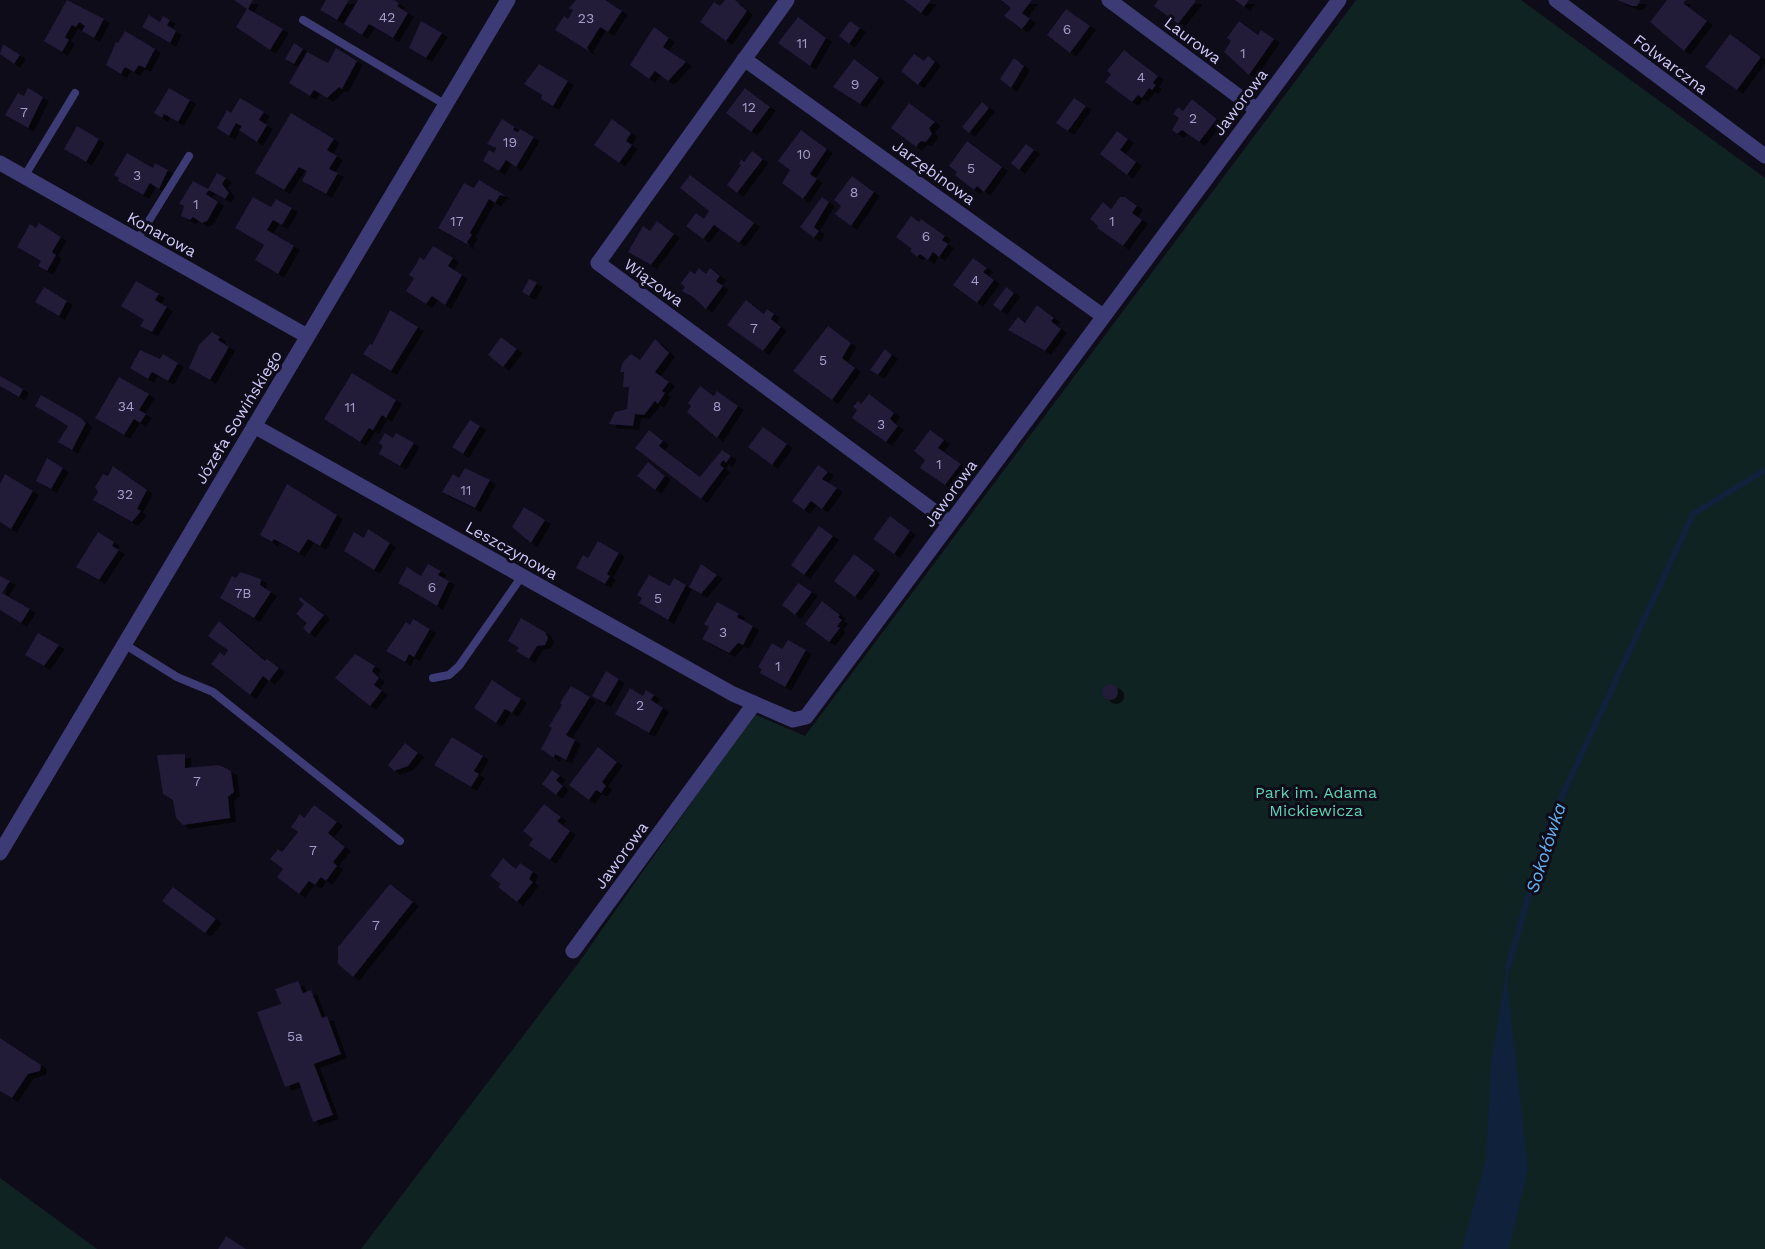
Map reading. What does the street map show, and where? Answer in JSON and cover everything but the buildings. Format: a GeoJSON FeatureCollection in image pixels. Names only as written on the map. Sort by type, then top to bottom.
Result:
{"type":"FeatureCollection","features":[{"type":"Feature","properties":{"kind":"street","name":"Józefa Sowińskiego"},"geometry":{"type":"LineString","coordinates":[[0,853],[508,0]]}},
{"type":"Feature","properties":{"kind":"street","name":"Wiązowa"},"geometry":{"type":"LineString","coordinates":[[786,0],[598,263],[950,523]]}},
{"type":"Feature","properties":{"kind":"street","name":"Laurowa"},"geometry":{"type":"LineString","coordinates":[[1109,0],[1257,110]]}},
{"type":"Feature","properties":{"kind":"street","name":"Jaworowa"},"geometry":{"type":"LineString","coordinates":[[573,951],[754,704],[793,720],[806,717],[1339,0]]}},
{"type":"Feature","properties":{"kind":"street","name":"Folwarczna"},"geometry":{"type":"LineString","coordinates":[[1556,0],[1765,156]]}},
{"type":"Feature","properties":{"kind":"street","name":"Jarzębinowa"},"geometry":{"type":"LineString","coordinates":[[744,58],[1103,316]]}},
{"type":"Feature","properties":{"kind":"street","name":"Konarowa"},"geometry":{"type":"LineString","coordinates":[[0,163],[307,336]]}},
{"type":"Feature","properties":{"kind":"street","name":"Leszczynowa"},"geometry":{"type":"LineString","coordinates":[[254,426],[754,704]]}},
{"type":"Feature","properties":{"kind":"lane"},"geometry":{"type":"LineString","coordinates":[[303,20],[446,105]]}},
{"type":"Feature","properties":{"kind":"lane"},"geometry":{"type":"LineString","coordinates":[[24,177],[75,93]]}},
{"type":"Feature","properties":{"kind":"lane"},"geometry":{"type":"LineString","coordinates":[[137,240],[189,156]]}},
{"type":"Feature","properties":{"kind":"lane"},"geometry":{"type":"LineString","coordinates":[[433,678],[449,675],[459,666],[522,576]]}},
{"type":"Feature","properties":{"kind":"lane"},"geometry":{"type":"LineString","coordinates":[[124,644],[177,677],[213,692],[400,840]]}},
{"type":"Feature","properties":{"kind":"green space","name":"Park im. Adama Mickiewicza"},"geometry":{"type":"Polygon","coordinates":[[[1356,0],[1521,0],[1765,178],[1765,1249],[361,1249],[577,965],[754,714],[805,736],[1356,0]]]}},
{"type":"Feature","properties":{"kind":"green space"},"geometry":{"type":"Polygon","coordinates":[[[0,1178],[97,1249],[0,1249],[0,1178]]]}},
{"type":"Feature","properties":{"kind":"water"},"geometry":{"type":"Polygon","coordinates":[[[1508,960],[1511,961],[1507,981],[1528,1168],[1509,1249],[1462,1249],[1486,1159],[1491,1063],[1508,960]]]}},
{"type":"Feature","properties":{"kind":"waterway","name":"Sokołówka"},"geometry":{"type":"LineString","coordinates":[[1508,967],[1550,822],[1693,514],[1765,470]]}}]}
